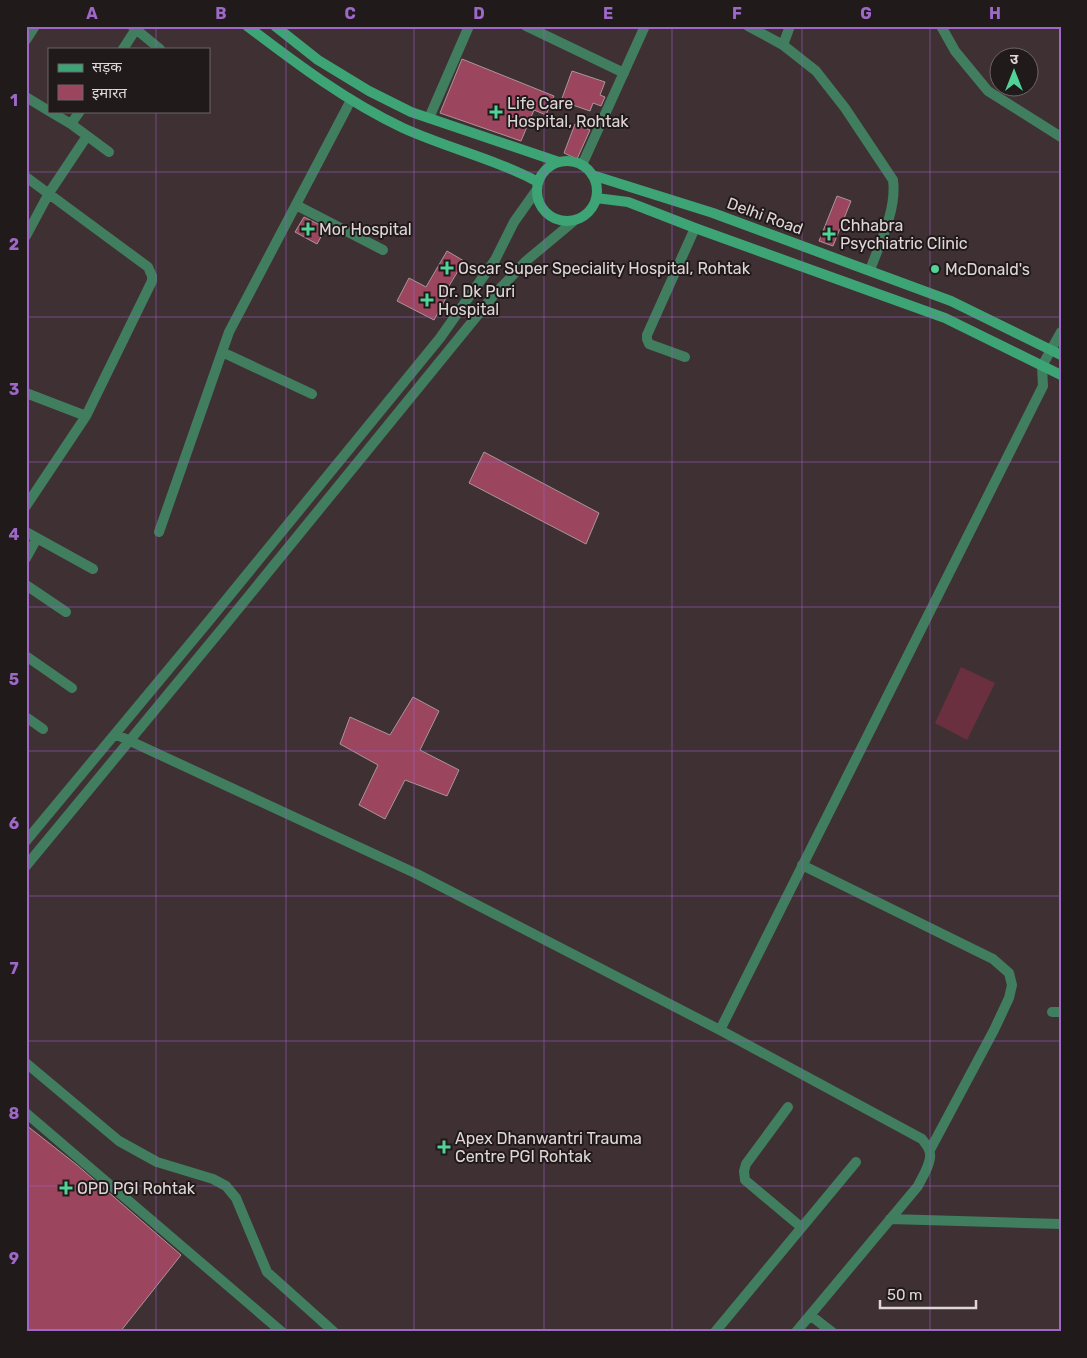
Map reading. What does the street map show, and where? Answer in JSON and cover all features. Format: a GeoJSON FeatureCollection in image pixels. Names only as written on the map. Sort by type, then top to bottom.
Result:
{"type":"FeatureCollection","features":[{"type":"Feature","properties":{"kind":"main road"},"geometry":{"type":"LineString","coordinates":[[247,26],[309,74],[351,100],[405,128],[515,170],[537,186]]}},
{"type":"Feature","properties":{"kind":"main road"},"geometry":{"type":"LineString","coordinates":[[275,26],[318,60],[369,91],[411,112],[559,162],[571,162],[582,165],[592,175],[595,183],[596,198],[590,210],[584,216],[574,220],[556,220],[547,214],[538,199],[537,186],[541,175],[559,162]]}},
{"type":"Feature","properties":{"kind":"main road","name":"Delhi Road"},"geometry":{"type":"LineString","coordinates":[[592,175],[713,214],[951,301],[1061,356]]}},
{"type":"Feature","properties":{"kind":"main road"},"geometry":{"type":"LineString","coordinates":[[596,198],[628,202],[945,318],[1060,374]]}},
{"type":"Feature","properties":{"kind":"street"},"geometry":{"type":"LineString","coordinates":[[26,40],[35,26]]}},
{"type":"Feature","properties":{"kind":"street"},"geometry":{"type":"LineString","coordinates":[[429,118],[469,26]]}},
{"type":"Feature","properties":{"kind":"street"},"geometry":{"type":"LineString","coordinates":[[526,26],[624,73]]}},
{"type":"Feature","properties":{"kind":"street"},"geometry":{"type":"LineString","coordinates":[[582,165],[645,26]]}},
{"type":"Feature","properties":{"kind":"street"},"geometry":{"type":"LineString","coordinates":[[748,26],[782,45],[816,70],[845,108],[894,180],[895,193],[893,205],[870,270]]}},
{"type":"Feature","properties":{"kind":"street"},"geometry":{"type":"LineString","coordinates":[[782,45],[790,26]]}},
{"type":"Feature","properties":{"kind":"street"},"geometry":{"type":"LineString","coordinates":[[941,26],[954,51],[988,91],[1061,137]]}},
{"type":"Feature","properties":{"kind":"street"},"geometry":{"type":"LineString","coordinates":[[124,48],[134,28],[159,48]]}},
{"type":"Feature","properties":{"kind":"street"},"geometry":{"type":"LineString","coordinates":[[26,97],[48,110]]}},
{"type":"Feature","properties":{"kind":"street"},"geometry":{"type":"LineString","coordinates":[[159,532],[229,332],[351,100]]}},
{"type":"Feature","properties":{"kind":"street"},"geometry":{"type":"LineString","coordinates":[[51,112],[71,124],[109,152]]}},
{"type":"Feature","properties":{"kind":"street"},"geometry":{"type":"LineString","coordinates":[[71,124],[79,112]]}},
{"type":"Feature","properties":{"kind":"street"},"geometry":{"type":"LineString","coordinates":[[26,236],[49,193],[87,136]]}},
{"type":"Feature","properties":{"kind":"street"},"geometry":{"type":"LineString","coordinates":[[26,177],[148,267],[152,276],[152,281],[86,416],[26,506]]}},
{"type":"Feature","properties":{"kind":"street"},"geometry":{"type":"LineString","coordinates":[[26,841],[440,338],[495,260],[514,222],[537,186]]}},
{"type":"Feature","properties":{"kind":"street"},"geometry":{"type":"LineString","coordinates":[[296,205],[383,250]]}},
{"type":"Feature","properties":{"kind":"street"},"geometry":{"type":"LineString","coordinates":[[26,866],[494,295],[526,261],[574,220]]}},
{"type":"Feature","properties":{"kind":"street"},"geometry":{"type":"LineString","coordinates":[[685,357],[649,344],[647,335],[695,228]]}},
{"type":"Feature","properties":{"kind":"street"},"geometry":{"type":"LineString","coordinates":[[720,1030],[1042,386],[1042,366],[1061,332]]}},
{"type":"Feature","properties":{"kind":"street"},"geometry":{"type":"LineString","coordinates":[[222,352],[312,394]]}},
{"type":"Feature","properties":{"kind":"street"},"geometry":{"type":"LineString","coordinates":[[1042,386],[1060,374]]}},
{"type":"Feature","properties":{"kind":"street"},"geometry":{"type":"LineString","coordinates":[[26,393],[86,416]]}},
{"type":"Feature","properties":{"kind":"street"},"geometry":{"type":"LineString","coordinates":[[26,532],[93,569]]}},
{"type":"Feature","properties":{"kind":"street"},"geometry":{"type":"LineString","coordinates":[[26,558],[37,538]]}},
{"type":"Feature","properties":{"kind":"street"},"geometry":{"type":"LineString","coordinates":[[26,585],[66,612]]}},
{"type":"Feature","properties":{"kind":"street"},"geometry":{"type":"LineString","coordinates":[[208,622],[221,630]]}},
{"type":"Feature","properties":{"kind":"street"},"geometry":{"type":"LineString","coordinates":[[26,656],[72,688]]}},
{"type":"Feature","properties":{"kind":"street"},"geometry":{"type":"LineString","coordinates":[[26,717],[43,728]]}},
{"type":"Feature","properties":{"kind":"street"},"geometry":{"type":"LineString","coordinates":[[115,734],[417,874],[720,1030],[914,1134],[922,1139],[930,1150]]}},
{"type":"Feature","properties":{"kind":"street"},"geometry":{"type":"LineString","coordinates":[[796,1332],[918,1186],[929,1164],[930,1150],[994,1030],[1009,998],[1012,985],[1010,973],[993,959],[802,866]]}},
{"type":"Feature","properties":{"kind":"street"},"geometry":{"type":"LineString","coordinates":[[26,1063],[119,1141],[157,1162],[213,1179],[226,1186],[236,1198],[267,1272],[334,1332]]}},
{"type":"Feature","properties":{"kind":"street"},"geometry":{"type":"LineString","coordinates":[[788,1107],[746,1164],[744,1175],[746,1180],[801,1227]]}},
{"type":"Feature","properties":{"kind":"street"},"geometry":{"type":"LineString","coordinates":[[26,1114],[282,1332]]}},
{"type":"Feature","properties":{"kind":"street"},"geometry":{"type":"LineString","coordinates":[[715,1332],[856,1162]]}},
{"type":"Feature","properties":{"kind":"street"},"geometry":{"type":"LineString","coordinates":[[890,1220],[1061,1224]]}},
{"type":"Feature","properties":{"kind":"street"},"geometry":{"type":"LineString","coordinates":[[810,1314],[832,1332]]}},
{"type":"Feature","properties":{"kind":"shaded area"},"geometry":{"type":"Polygon","coordinates":[[[961,667],[995,683],[967,740],[935,723],[961,667]]]}},
{"type":"Feature","properties":{"kind":"building"},"geometry":{"type":"Polygon","coordinates":[[[462,59],[554,96],[546,115],[534,110],[521,141],[440,113],[462,59]]]}},
{"type":"Feature","properties":{"kind":"building"},"geometry":{"type":"Polygon","coordinates":[[[572,71],[605,82],[600,95],[605,97],[601,106],[593,103],[590,111],[561,101],[572,71]]]}},
{"type":"Feature","properties":{"kind":"building"},"geometry":{"type":"Polygon","coordinates":[[[575,124],[590,130],[577,159],[564,153],[575,124]]]}},
{"type":"Feature","properties":{"kind":"building"},"geometry":{"type":"Polygon","coordinates":[[[837,196],[851,201],[833,246],[819,241],[837,196]]]}},
{"type":"Feature","properties":{"kind":"building"},"geometry":{"type":"Polygon","coordinates":[[[304,217],[326,228],[317,244],[295,232],[304,217]]]}},
{"type":"Feature","properties":{"kind":"building"},"geometry":{"type":"Polygon","coordinates":[[[447,251],[464,261],[443,296],[446,298],[434,320],[397,301],[409,278],[426,287],[447,251]]]}},
{"type":"Feature","properties":{"kind":"building"},"geometry":{"type":"Polygon","coordinates":[[[484,452],[599,513],[586,544],[469,483],[484,452]]]}},
{"type":"Feature","properties":{"kind":"building"},"geometry":{"type":"Polygon","coordinates":[[[413,697],[439,711],[420,750],[459,770],[447,796],[405,780],[385,819],[359,805],[378,765],[340,744],[350,717],[390,735],[413,697]]]}},
{"type":"Feature","properties":{"kind":"building","name":"OPD PGI Rohtak"},"geometry":{"type":"Polygon","coordinates":[[[26,1125],[77,1165],[181,1255],[120,1332],[26,1332],[26,1125]]]}},
{"type":"Feature","properties":{"kind":"place","name":"Life Care Hospital, Rohtak"},"geometry":{"type":"Point","coordinates":[496,112]}},
{"type":"Feature","properties":{"kind":"place","name":"Mor Hospital"},"geometry":{"type":"Point","coordinates":[308,229]}},
{"type":"Feature","properties":{"kind":"place","name":"Chhabra Psychiatric Clinic"},"geometry":{"type":"Point","coordinates":[829,234]}},
{"type":"Feature","properties":{"kind":"place","name":"Oscar Super Speciality Hospital, Rohtak"},"geometry":{"type":"Point","coordinates":[447,268]}},
{"type":"Feature","properties":{"kind":"place","name":"McDonald's"},"geometry":{"type":"Point","coordinates":[935,269]}},
{"type":"Feature","properties":{"kind":"place","name":"Dr. Dk Puri Hospital"},"geometry":{"type":"Point","coordinates":[427,300]}},
{"type":"Feature","properties":{"kind":"place","name":"Apex Dhanwantri Trauma Centre PGI Rohtak"},"geometry":{"type":"Point","coordinates":[444,1147]}},
{"type":"Feature","properties":{"kind":"place","name":"OPD PGI Rohtak"},"geometry":{"type":"Point","coordinates":[66,1188]}}]}
